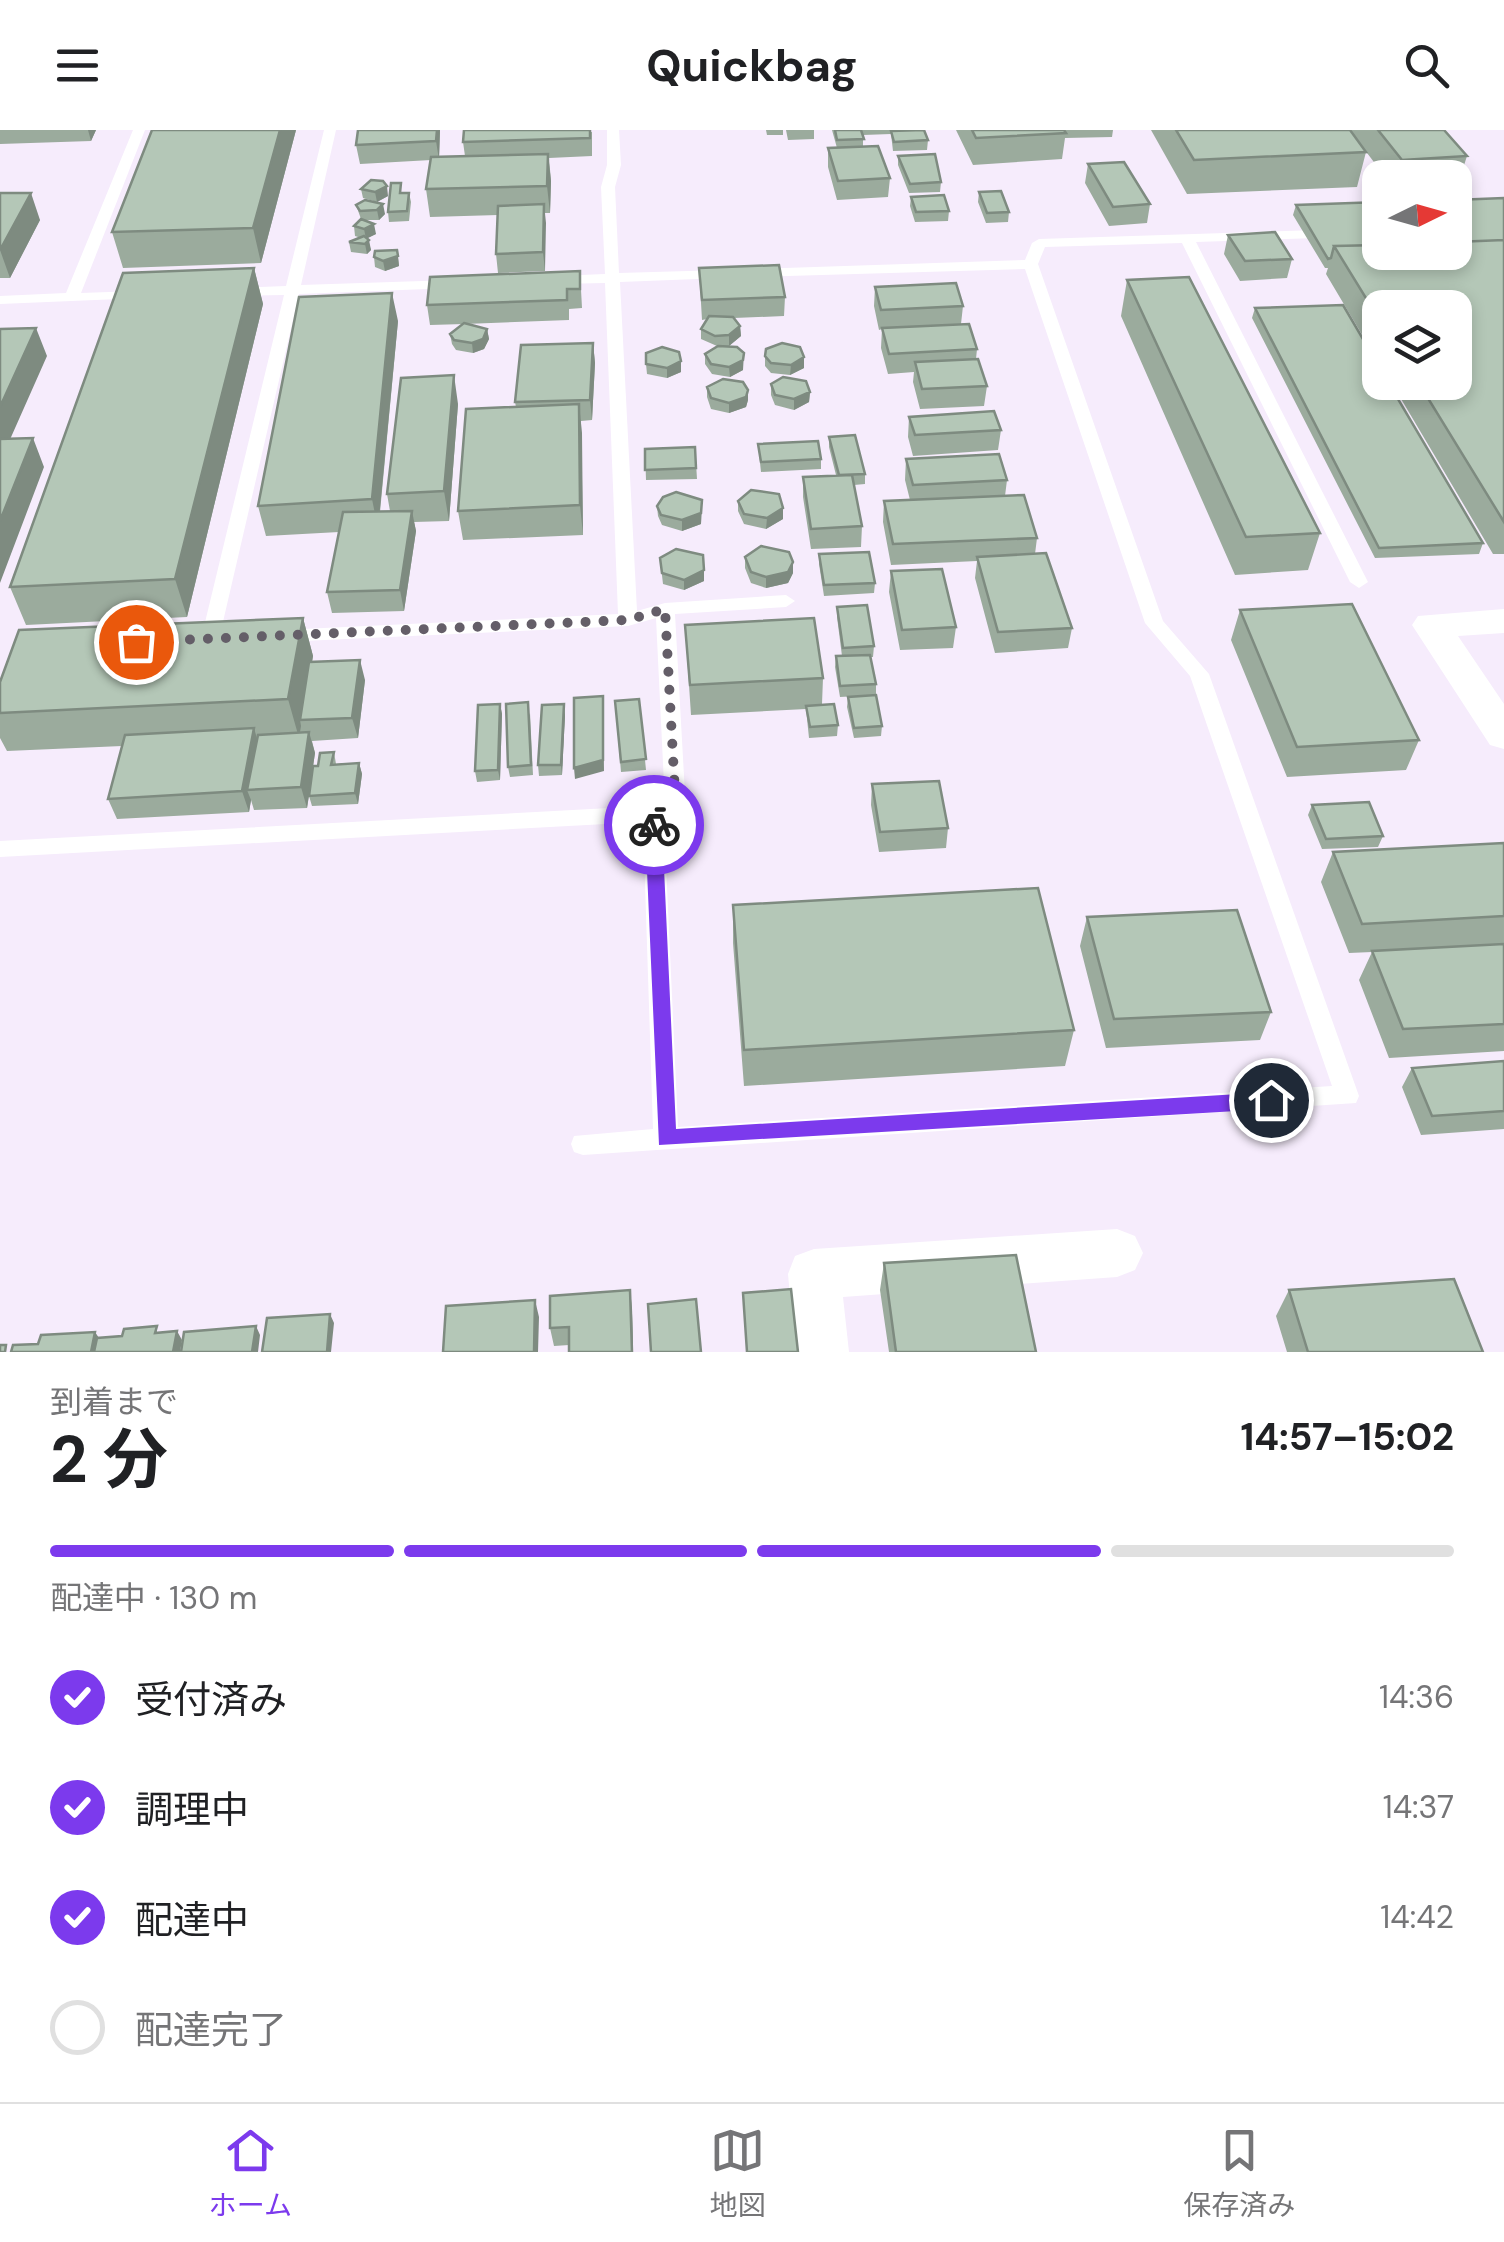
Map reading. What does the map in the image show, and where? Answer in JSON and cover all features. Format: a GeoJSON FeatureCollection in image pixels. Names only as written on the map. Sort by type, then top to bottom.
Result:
{"type":"FeatureCollection","features":[{"type":"Feature","properties":{"kind":"street"},"geometry":{"type":"LineString","coordinates":[[1504,622],[1431,625],[1504,735]]}},
{"type":"Feature","properties":{"kind":"street"},"geometry":{"type":"LineString","coordinates":[[822,1352],[814,1274],[1117,1253]]}},
{"type":"Feature","properties":{"kind":"lane"},"geometry":{"type":"LineString","coordinates":[[72,298],[139,130]]}},
{"type":"Feature","properties":{"kind":"lane"},"geometry":{"type":"LineString","coordinates":[[330,130],[292,290],[221,638],[628,620],[665,609],[786,601]]}},
{"type":"Feature","properties":{"kind":"lane"},"geometry":{"type":"LineString","coordinates":[[613,130],[614,164],[608,187],[628,620]]}},
{"type":"Feature","properties":{"kind":"lane"},"geometry":{"type":"LineString","coordinates":[[583,1144],[1346,1096],[1199,674],[1154,623],[1031,264],[1039,243],[1362,233]]}},
{"type":"Feature","properties":{"kind":"lane"},"geometry":{"type":"LineString","coordinates":[[1187,238],[1359,582]]}},
{"type":"Feature","properties":{"kind":"lane"},"geometry":{"type":"LineString","coordinates":[[538,281],[1031,264]]}},
{"type":"Feature","properties":{"kind":"lane"},"geometry":{"type":"LineString","coordinates":[[219,292],[463,284]]}},
{"type":"Feature","properties":{"kind":"lane"},"geometry":{"type":"LineString","coordinates":[[0,300],[164,294]]}},
{"type":"Feature","properties":{"kind":"lane"},"geometry":{"type":"LineString","coordinates":[[0,849],[676,812],[665,609]]}},
{"type":"Feature","properties":{"kind":"lane"},"geometry":{"type":"LineString","coordinates":[[653,814],[666,1138]]}},
{"type":"Feature","properties":{"kind":"building"},"geometry":{"type":"Polygon","coordinates":[[[152,130],[280,130],[253,228],[112,232],[152,130]]]}},
{"type":"Feature","properties":{"kind":"building"},"geometry":{"type":"Polygon","coordinates":[[[358,130],[437,130],[436,141],[356,145],[358,130]]]}},
{"type":"Feature","properties":{"kind":"building"},"geometry":{"type":"Polygon","coordinates":[[[464,130],[590,130],[590,138],[463,142],[464,130]]]}},
{"type":"Feature","properties":{"kind":"building"},"geometry":{"type":"Polygon","coordinates":[[[835,130],[861,130],[864,139],[837,140],[835,130]]]}},
{"type":"Feature","properties":{"kind":"building"},"geometry":{"type":"Polygon","coordinates":[[[924,130],[928,140],[894,142],[891,131],[924,130]]]}},
{"type":"Feature","properties":{"kind":"building"},"geometry":{"type":"Polygon","coordinates":[[[972,130],[1064,130],[1066,133],[976,138],[972,130]]]}},
{"type":"Feature","properties":{"kind":"building"},"geometry":{"type":"Polygon","coordinates":[[[1176,130],[1350,130],[1366,152],[1194,160],[1176,130]]]}},
{"type":"Feature","properties":{"kind":"building"},"geometry":{"type":"Polygon","coordinates":[[[1378,130],[1444,130],[1467,156],[1402,160],[1378,130]]]}},
{"type":"Feature","properties":{"kind":"building"},"geometry":{"type":"Polygon","coordinates":[[[878,146],[890,178],[838,181],[828,148],[878,146]]]}},
{"type":"Feature","properties":{"kind":"building"},"geometry":{"type":"Polygon","coordinates":[[[548,154],[547,186],[426,189],[431,157],[548,154]]]}},
{"type":"Feature","properties":{"kind":"building"},"geometry":{"type":"Polygon","coordinates":[[[935,154],[941,182],[910,184],[898,156],[935,154]]]}},
{"type":"Feature","properties":{"kind":"building"},"geometry":{"type":"Polygon","coordinates":[[[1124,162],[1150,204],[1113,207],[1088,164],[1124,162]]]}},
{"type":"Feature","properties":{"kind":"building"},"geometry":{"type":"Polygon","coordinates":[[[371,180],[383,181],[387,186],[375,192],[361,189],[371,180]]]}},
{"type":"Feature","properties":{"kind":"building"},"geometry":{"type":"Polygon","coordinates":[[[391,183],[401,183],[400,193],[409,193],[407,211],[388,212],[391,183]]]}},
{"type":"Feature","properties":{"kind":"building"},"geometry":{"type":"Polygon","coordinates":[[[1001,191],[1009,212],[987,213],[979,192],[1001,191]]]}},
{"type":"Feature","properties":{"kind":"building"},"geometry":{"type":"Polygon","coordinates":[[[0,193],[31,193],[0,250],[0,193]]]}},
{"type":"Feature","properties":{"kind":"building"},"geometry":{"type":"Polygon","coordinates":[[[944,195],[949,211],[916,212],[911,197],[944,195]]]}},
{"type":"Feature","properties":{"kind":"building"},"geometry":{"type":"Polygon","coordinates":[[[1504,198],[1504,240],[1472,241],[1472,199],[1504,198]]]}},
{"type":"Feature","properties":{"kind":"building"},"geometry":{"type":"Polygon","coordinates":[[[365,200],[383,204],[377,210],[360,211],[356,205],[365,200]]]}},
{"type":"Feature","properties":{"kind":"building"},"geometry":{"type":"Polygon","coordinates":[[[1362,203],[1362,245],[1334,246],[1328,259],[1296,205],[1362,203]]]}},
{"type":"Feature","properties":{"kind":"building"},"geometry":{"type":"Polygon","coordinates":[[[544,204],[543,252],[496,254],[498,206],[544,204]]]}},
{"type":"Feature","properties":{"kind":"building"},"geometry":{"type":"Polygon","coordinates":[[[361,219],[374,224],[364,229],[354,226],[361,219]]]}},
{"type":"Feature","properties":{"kind":"building"},"geometry":{"type":"Polygon","coordinates":[[[1275,232],[1292,259],[1245,261],[1228,235],[1275,232]]]}},
{"type":"Feature","properties":{"kind":"building"},"geometry":{"type":"Polygon","coordinates":[[[364,236],[369,240],[365,244],[349,242],[364,236]]]}},
{"type":"Feature","properties":{"kind":"building"},"geometry":{"type":"Polygon","coordinates":[[[1504,240],[1504,522],[1429,400],[1472,400],[1472,290],[1362,292],[1334,246],[1362,245],[1362,270],[1472,270],[1472,241],[1504,240]]]}},
{"type":"Feature","properties":{"kind":"building"},"geometry":{"type":"Polygon","coordinates":[[[397,250],[398,256],[383,261],[374,257],[375,251],[397,250]]]}},
{"type":"Feature","properties":{"kind":"building"},"geometry":{"type":"Polygon","coordinates":[[[779,265],[785,297],[702,300],[699,268],[779,265]]]}},
{"type":"Feature","properties":{"kind":"building"},"geometry":{"type":"Polygon","coordinates":[[[254,268],[175,579],[10,587],[123,273],[254,268]]]}},
{"type":"Feature","properties":{"kind":"building"},"geometry":{"type":"Polygon","coordinates":[[[580,271],[580,289],[567,289],[567,300],[427,305],[430,277],[580,271]]]}},
{"type":"Feature","properties":{"kind":"building"},"geometry":{"type":"Polygon","coordinates":[[[1189,277],[1320,533],[1246,537],[1127,280],[1189,277]]]}},
{"type":"Feature","properties":{"kind":"building"},"geometry":{"type":"Polygon","coordinates":[[[956,283],[963,306],[881,310],[875,287],[956,283]]]}},
{"type":"Feature","properties":{"kind":"building"},"geometry":{"type":"Polygon","coordinates":[[[392,293],[372,499],[258,506],[299,297],[392,293]]]}},
{"type":"Feature","properties":{"kind":"building"},"geometry":{"type":"Polygon","coordinates":[[[1343,305],[1362,337],[1362,400],[1399,400],[1483,543],[1379,548],[1255,308],[1343,305]]]}},
{"type":"Feature","properties":{"kind":"building"},"geometry":{"type":"Polygon","coordinates":[[[709,316],[733,317],[740,326],[729,335],[715,336],[701,329],[709,316]]]}},
{"type":"Feature","properties":{"kind":"building"},"geometry":{"type":"Polygon","coordinates":[[[464,323],[487,329],[483,339],[472,343],[454,340],[450,334],[464,323]]]}},
{"type":"Feature","properties":{"kind":"building"},"geometry":{"type":"Polygon","coordinates":[[[969,324],[977,349],[889,354],[882,328],[969,324]]]}},
{"type":"Feature","properties":{"kind":"building"},"geometry":{"type":"Polygon","coordinates":[[[36,328],[0,407],[0,329],[36,328]]]}},
{"type":"Feature","properties":{"kind":"building"},"geometry":{"type":"Polygon","coordinates":[[[593,343],[590,400],[515,402],[521,345],[593,343]]]}},
{"type":"Feature","properties":{"kind":"building"},"geometry":{"type":"Polygon","coordinates":[[[782,343],[800,347],[804,357],[791,365],[771,363],[765,356],[766,349],[782,343]]]}},
{"type":"Feature","properties":{"kind":"building"},"geometry":{"type":"Polygon","coordinates":[[[718,346],[737,347],[744,353],[743,360],[729,367],[711,364],[705,354],[718,346]]]}},
{"type":"Feature","properties":{"kind":"building"},"geometry":{"type":"Polygon","coordinates":[[[662,347],[679,352],[681,361],[667,368],[646,364],[646,353],[662,347]]]}},
{"type":"Feature","properties":{"kind":"building"},"geometry":{"type":"Polygon","coordinates":[[[978,359],[987,386],[922,389],[915,362],[978,359]]]}},
{"type":"Feature","properties":{"kind":"building"},"geometry":{"type":"Polygon","coordinates":[[[454,375],[444,491],[387,494],[401,378],[454,375]]]}},
{"type":"Feature","properties":{"kind":"building"},"geometry":{"type":"Polygon","coordinates":[[[783,377],[806,381],[810,392],[794,399],[775,395],[771,384],[783,377]]]}},
{"type":"Feature","properties":{"kind":"building"},"geometry":{"type":"Polygon","coordinates":[[[723,379],[743,382],[748,390],[746,397],[729,403],[711,398],[707,387],[723,379]]]}},
{"type":"Feature","properties":{"kind":"building"},"geometry":{"type":"Polygon","coordinates":[[[579,404],[580,505],[458,511],[466,409],[579,404]]]}},
{"type":"Feature","properties":{"kind":"building"},"geometry":{"type":"Polygon","coordinates":[[[994,411],[1001,430],[915,435],[909,417],[994,411]]]}},
{"type":"Feature","properties":{"kind":"building"},"geometry":{"type":"Polygon","coordinates":[[[855,435],[865,474],[839,475],[829,437],[855,435]]]}},
{"type":"Feature","properties":{"kind":"building"},"geometry":{"type":"Polygon","coordinates":[[[33,438],[0,521],[0,439],[33,438]]]}},
{"type":"Feature","properties":{"kind":"building"},"geometry":{"type":"Polygon","coordinates":[[[818,441],[821,459],[761,462],[758,444],[818,441]]]}},
{"type":"Feature","properties":{"kind":"building"},"geometry":{"type":"Polygon","coordinates":[[[695,447],[696,468],[645,470],[645,449],[695,447]]]}},
{"type":"Feature","properties":{"kind":"building"},"geometry":{"type":"Polygon","coordinates":[[[999,454],[1007,480],[913,485],[906,459],[999,454]]]}},
{"type":"Feature","properties":{"kind":"building"},"geometry":{"type":"Polygon","coordinates":[[[852,475],[862,526],[811,529],[803,477],[852,475]]]}},
{"type":"Feature","properties":{"kind":"building"},"geometry":{"type":"Polygon","coordinates":[[[751,490],[779,494],[783,508],[767,518],[744,514],[738,501],[751,490]]]}},
{"type":"Feature","properties":{"kind":"building"},"geometry":{"type":"Polygon","coordinates":[[[676,492],[702,500],[701,513],[682,520],[661,515],[657,506],[663,497],[676,492]]]}},
{"type":"Feature","properties":{"kind":"building"},"geometry":{"type":"Polygon","coordinates":[[[1024,495],[1037,538],[893,544],[884,501],[1024,495]]]}},
{"type":"Feature","properties":{"kind":"building"},"geometry":{"type":"Polygon","coordinates":[[[412,511],[400,590],[327,592],[343,512],[412,511]]]}},
{"type":"Feature","properties":{"kind":"building"},"geometry":{"type":"Polygon","coordinates":[[[761,546],[789,552],[793,562],[788,572],[766,577],[751,572],[745,557],[761,546]]]}},
{"type":"Feature","properties":{"kind":"building"},"geometry":{"type":"Polygon","coordinates":[[[676,549],[703,555],[704,570],[684,580],[662,573],[660,558],[676,549]]]}},
{"type":"Feature","properties":{"kind":"building"},"geometry":{"type":"Polygon","coordinates":[[[869,552],[875,583],[824,585],[819,554],[869,552]]]}},
{"type":"Feature","properties":{"kind":"building"},"geometry":{"type":"Polygon","coordinates":[[[1046,553],[1072,628],[998,632],[977,557],[1046,553]]]}},
{"type":"Feature","properties":{"kind":"building"},"geometry":{"type":"Polygon","coordinates":[[[942,569],[956,627],[902,630],[891,571],[942,569]]]}},
{"type":"Feature","properties":{"kind":"building"},"geometry":{"type":"Polygon","coordinates":[[[1352,604],[1419,740],[1297,747],[1240,610],[1352,604]]]}},
{"type":"Feature","properties":{"kind":"building"},"geometry":{"type":"Polygon","coordinates":[[[867,605],[874,646],[843,648],[837,607],[867,605]]]}},
{"type":"Feature","properties":{"kind":"building"},"geometry":{"type":"Polygon","coordinates":[[[303,618],[288,699],[0,713],[0,682],[19,630],[303,618]]]}},
{"type":"Feature","properties":{"kind":"building"},"geometry":{"type":"Polygon","coordinates":[[[814,618],[823,678],[690,685],[685,625],[814,618]]]}},
{"type":"Feature","properties":{"kind":"building"},"geometry":{"type":"Polygon","coordinates":[[[870,655],[876,684],[840,686],[836,656],[870,655]]]}},
{"type":"Feature","properties":{"kind":"building"},"geometry":{"type":"Polygon","coordinates":[[[360,660],[352,718],[300,720],[309,662],[360,660]]]}},
{"type":"Feature","properties":{"kind":"building"},"geometry":{"type":"Polygon","coordinates":[[[876,695],[882,726],[854,728],[848,697],[876,695]]]}},
{"type":"Feature","properties":{"kind":"building"},"geometry":{"type":"Polygon","coordinates":[[[603,696],[603,760],[574,768],[574,698],[603,696]]]}},
{"type":"Feature","properties":{"kind":"building"},"geometry":{"type":"Polygon","coordinates":[[[639,699],[646,759],[621,762],[615,701],[639,699]]]}},
{"type":"Feature","properties":{"kind":"building"},"geometry":{"type":"Polygon","coordinates":[[[528,702],[531,765],[508,767],[506,704],[528,702]]]}},
{"type":"Feature","properties":{"kind":"building"},"geometry":{"type":"Polygon","coordinates":[[[500,704],[498,770],[475,771],[478,705],[500,704]]]}},
{"type":"Feature","properties":{"kind":"building"},"geometry":{"type":"Polygon","coordinates":[[[564,704],[561,765],[538,765],[542,705],[564,704]]]}},
{"type":"Feature","properties":{"kind":"building"},"geometry":{"type":"Polygon","coordinates":[[[834,704],[838,725],[810,727],[806,706],[834,704]]]}},
{"type":"Feature","properties":{"kind":"building"},"geometry":{"type":"Polygon","coordinates":[[[254,728],[242,791],[108,799],[125,735],[254,728]]]}},
{"type":"Feature","properties":{"kind":"building"},"geometry":{"type":"Polygon","coordinates":[[[309,732],[301,787],[247,790],[258,735],[309,732]]]}},
{"type":"Feature","properties":{"kind":"building"},"geometry":{"type":"Polygon","coordinates":[[[334,752],[331,765],[359,763],[355,793],[309,796],[313,766],[318,766],[320,753],[334,752]]]}},
{"type":"Feature","properties":{"kind":"building"},"geometry":{"type":"Polygon","coordinates":[[[939,781],[948,828],[880,832],[872,784],[939,781]]]}},
{"type":"Feature","properties":{"kind":"building"},"geometry":{"type":"Polygon","coordinates":[[[1369,802],[1383,836],[1326,839],[1312,805],[1369,802]]]}},
{"type":"Feature","properties":{"kind":"building"},"geometry":{"type":"Polygon","coordinates":[[[1504,843],[1504,916],[1362,924],[1333,852],[1504,843]]]}},
{"type":"Feature","properties":{"kind":"building"},"geometry":{"type":"Polygon","coordinates":[[[1038,888],[1074,1030],[744,1050],[733,905],[1038,888]]]}},
{"type":"Feature","properties":{"kind":"building"},"geometry":{"type":"Polygon","coordinates":[[[1237,910],[1271,1012],[1114,1019],[1087,917],[1237,910]]]}},
{"type":"Feature","properties":{"kind":"building"},"geometry":{"type":"Polygon","coordinates":[[[1504,944],[1504,1024],[1403,1029],[1372,951],[1504,944]]]}},
{"type":"Feature","properties":{"kind":"building"},"geometry":{"type":"Polygon","coordinates":[[[1504,1061],[1504,1111],[1432,1116],[1412,1068],[1504,1061]]]}},
{"type":"Feature","properties":{"kind":"building"},"geometry":{"type":"Polygon","coordinates":[[[1016,1255],[1036,1352],[896,1352],[884,1263],[1016,1255]]]}},
{"type":"Feature","properties":{"kind":"building"},"geometry":{"type":"Polygon","coordinates":[[[1454,1279],[1483,1352],[1308,1352],[1289,1290],[1454,1279]]]}},
{"type":"Feature","properties":{"kind":"building"},"geometry":{"type":"Polygon","coordinates":[[[791,1289],[798,1352],[747,1352],[743,1293],[791,1289]]]}},
{"type":"Feature","properties":{"kind":"building"},"geometry":{"type":"Polygon","coordinates":[[[630,1290],[632,1352],[569,1352],[569,1327],[550,1328],[550,1296],[630,1290]]]}},
{"type":"Feature","properties":{"kind":"building"},"geometry":{"type":"Polygon","coordinates":[[[696,1299],[701,1352],[651,1352],[648,1304],[696,1299]]]}},
{"type":"Feature","properties":{"kind":"building"},"geometry":{"type":"Polygon","coordinates":[[[535,1300],[534,1352],[443,1352],[446,1306],[535,1300]]]}},
{"type":"Feature","properties":{"kind":"building"},"geometry":{"type":"Polygon","coordinates":[[[330,1314],[327,1352],[262,1352],[267,1318],[330,1314]]]}},
{"type":"Feature","properties":{"kind":"building"},"geometry":{"type":"Polygon","coordinates":[[[157,1326],[155,1333],[177,1331],[173,1352],[94,1352],[97,1338],[122,1336],[124,1329],[157,1326]]]}},
{"type":"Feature","properties":{"kind":"building"},"geometry":{"type":"Polygon","coordinates":[[[256,1326],[252,1352],[181,1352],[184,1332],[256,1326]]]}},
{"type":"Feature","properties":{"kind":"building"},"geometry":{"type":"Polygon","coordinates":[[[95,1332],[91,1352],[11,1352],[13,1345],[38,1344],[41,1335],[95,1332]]]}},
{"type":"Feature","properties":{"kind":"way so far"},"geometry":{"type":"LineString","coordinates":[[136,642],[628,620],[665,609],[676,812],[653,814],[654,825]]}},
{"type":"Feature","properties":{"kind":"route"},"geometry":{"type":"LineString","coordinates":[[654,825],[666,1138],[1271,1100]]}}]}
